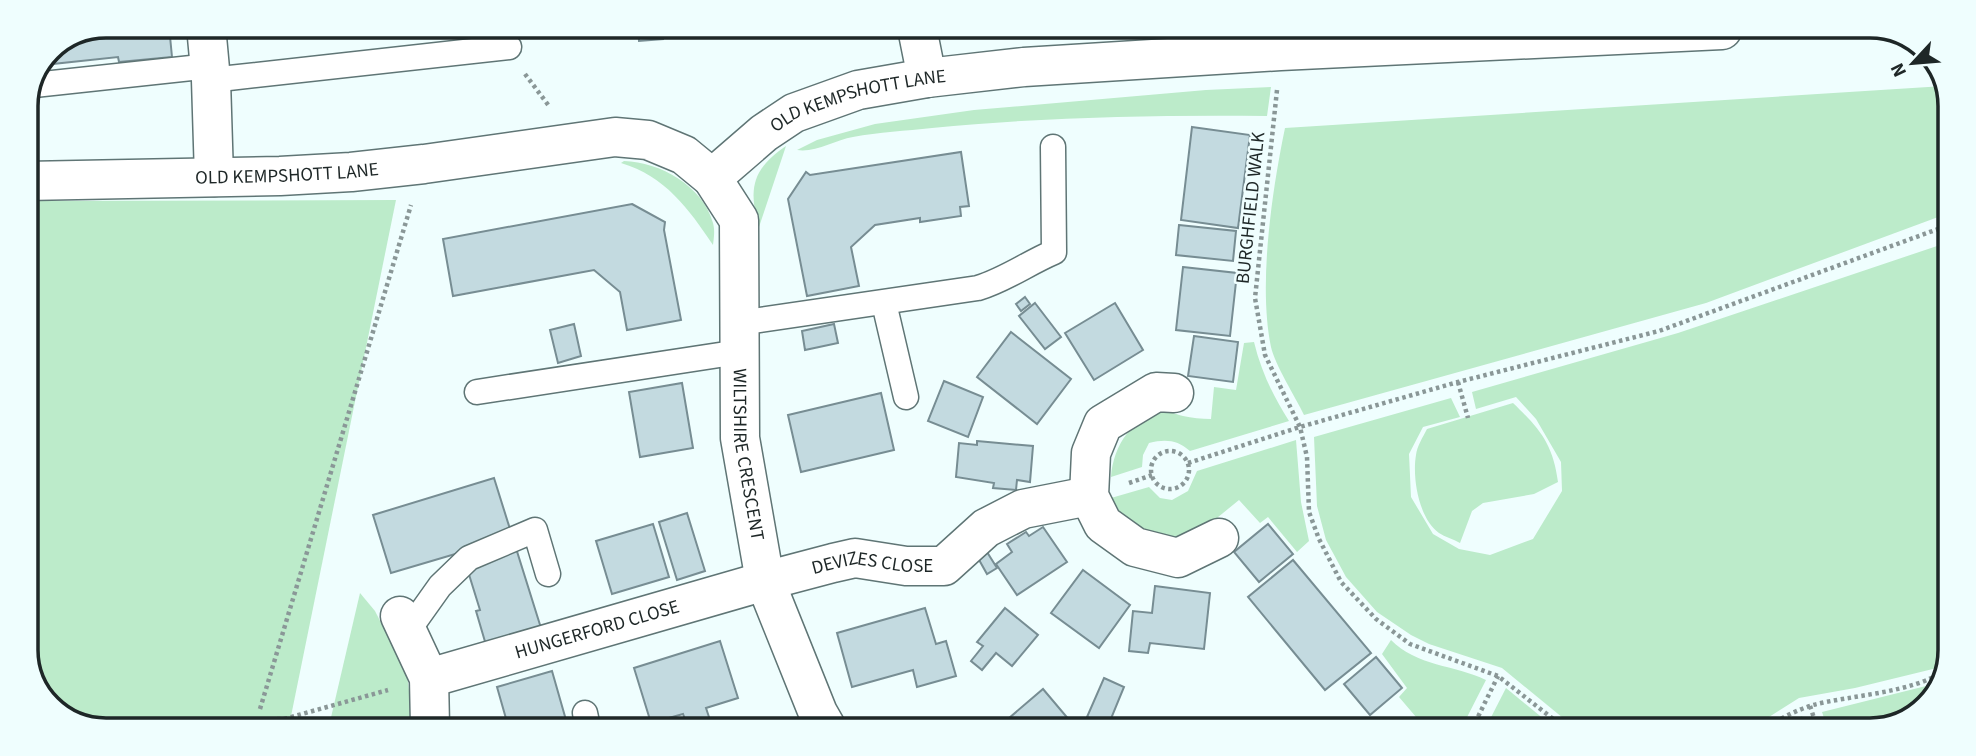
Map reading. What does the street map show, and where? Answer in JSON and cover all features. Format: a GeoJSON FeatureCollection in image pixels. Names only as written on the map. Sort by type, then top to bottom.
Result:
{"type":"FeatureCollection","features":[{"type":"Feature","properties":{"kind":"street"},"geometry":{"type":"LineString","coordinates":[[207,38],[214,177]]}},
{"type":"Feature","properties":{"kind":"street"},"geometry":{"type":"LineString","coordinates":[[919,38],[927,78]]}},
{"type":"Feature","properties":{"kind":"street","name":"OLD KEMPSHOTT LANE"},"geometry":{"type":"LineString","coordinates":[[38,181],[351,172],[615,137],[648,140],[684,155],[712,178],[764,133],[794,113],[858,90],[927,78],[1024,67],[1280,51],[1422,38]]}},
{"type":"Feature","properties":{"kind":"street","name":"WILTSHIRE CRESCENT"},"geometry":{"type":"LineString","coordinates":[[712,178],[738,220],[740,438],[765,581],[821,718]]}},
{"type":"Feature","properties":{"kind":"street"},"geometry":{"type":"LineString","coordinates":[[1174,393],[1156,393],[1103,424],[1091,453],[1089,496],[1103,524],[1135,547],[1178,558],[1219,538]]}},
{"type":"Feature","properties":{"kind":"street","name":"DEVIZES CLOSE"},"geometry":{"type":"LineString","coordinates":[[765,581],[855,558],[906,566],[944,566],[986,528],[1023,509],[1089,496]]}},
{"type":"Feature","properties":{"kind":"street","name":"HUNGERFORD CLOSE"},"geometry":{"type":"LineString","coordinates":[[429,678],[765,581]]}},
{"type":"Feature","properties":{"kind":"street"},"geometry":{"type":"LineString","coordinates":[[404,624],[429,678],[430,718]]}},
{"type":"Feature","properties":{"kind":"lane"},"geometry":{"type":"LineString","coordinates":[[43,84],[210,74],[509,47]]}},
{"type":"Feature","properties":{"kind":"lane"},"geometry":{"type":"LineString","coordinates":[[477,392],[739,338],[884,303],[978,288],[997,282],[1026,264],[1054,252],[1053,148]]}},
{"type":"Feature","properties":{"kind":"lane"},"geometry":{"type":"LineString","coordinates":[[884,303],[906,397]]}},
{"type":"Feature","properties":{"kind":"lane"},"geometry":{"type":"LineString","coordinates":[[404,624],[469,558],[534,530],[548,574]]}},
{"type":"Feature","properties":{"kind":"path"},"geometry":{"type":"LineString","coordinates":[[509,47],[509,63],[524,73],[550,107],[550,145]]}},
{"type":"Feature","properties":{"kind":"path","name":"BURGHFIELD WALK"},"geometry":{"type":"LineString","coordinates":[[1280,51],[1255,298],[1265,355],[1300,427],[1307,457],[1309,512],[1319,539],[1341,582],[1376,619],[1410,644],[1498,676],[1552,718]]}},
{"type":"Feature","properties":{"kind":"path"},"geometry":{"type":"LineString","coordinates":[[260,709],[424,164]]}},
{"type":"Feature","properties":{"kind":"path"},"geometry":{"type":"LineString","coordinates":[[1188,463],[1300,427],[1458,382],[1659,331],[1937,229]]}},
{"type":"Feature","properties":{"kind":"path"},"geometry":{"type":"LineString","coordinates":[[1458,382],[1468,418]]}},
{"type":"Feature","properties":{"kind":"path"},"geometry":{"type":"LineString","coordinates":[[1161,453],[1180,453],[1188,463],[1186,480],[1176,488],[1164,488],[1154,481],[1152,462],[1161,453]]}},
{"type":"Feature","properties":{"kind":"path"},"geometry":{"type":"LineString","coordinates":[[1477,718],[1498,676]]}},
{"type":"Feature","properties":{"kind":"path"},"geometry":{"type":"LineString","coordinates":[[1785,718],[1810,706],[1905,686],[1931,677]]}},
{"type":"Feature","properties":{"kind":"path"},"geometry":{"type":"LineString","coordinates":[[288,718],[429,678]]}},
{"type":"Feature","properties":{"kind":"path"},"geometry":{"type":"LineString","coordinates":[[1810,706],[1814,718]]}},
{"type":"Feature","properties":{"kind":"green space"},"geometry":{"type":"Polygon","coordinates":[[[1271,87],[1267,116],[1100,118],[974,124],[863,135],[811,150],[797,150],[817,140],[875,124],[974,110],[1271,87]]]}},
{"type":"Feature","properties":{"kind":"green space"},"geometry":{"type":"Polygon","coordinates":[[[1934,87],[1937,102],[1937,217],[1706,303],[1304,415],[1273,354],[1267,322],[1268,238],[1285,128],[1934,87]]]}},
{"type":"Feature","properties":{"kind":"green space"},"geometry":{"type":"Polygon","coordinates":[[[786,146],[759,227],[754,202],[756,181],[766,163],[786,146]]]}},
{"type":"Feature","properties":{"kind":"green space"},"geometry":{"type":"Polygon","coordinates":[[[638,162],[665,171],[690,187],[708,210],[714,226],[713,245],[674,195],[651,176],[621,163],[638,162]]]}},
{"type":"Feature","properties":{"kind":"green space"},"geometry":{"type":"Polygon","coordinates":[[[396,200],[291,718],[93,716],[72,708],[58,698],[44,676],[39,654],[38,201],[396,200]]]}},
{"type":"Feature","properties":{"kind":"green space"},"geometry":{"type":"Polygon","coordinates":[[[1937,246],[1938,650],[1935,669],[1799,698],[1767,718],[1563,718],[1502,668],[1429,644],[1411,635],[1377,612],[1346,577],[1326,540],[1317,506],[1314,437],[1451,398],[1460,417],[1423,427],[1409,454],[1411,497],[1433,534],[1459,549],[1490,555],[1533,539],[1562,491],[1561,462],[1536,419],[1516,397],[1476,409],[1472,392],[1678,333],[1937,246]]]}},
{"type":"Feature","properties":{"kind":"green space"},"geometry":{"type":"Polygon","coordinates":[[[1254,342],[1268,383],[1289,421],[1190,451],[1171,441],[1149,443],[1143,455],[1142,467],[1111,477],[1121,443],[1135,425],[1144,419],[1167,412],[1211,419],[1214,387],[1236,390],[1244,343],[1254,342]]]}},
{"type":"Feature","properties":{"kind":"green space"},"geometry":{"type":"Polygon","coordinates":[[[1513,403],[1544,438],[1553,457],[1558,482],[1534,494],[1483,503],[1472,511],[1460,543],[1439,533],[1426,518],[1416,486],[1415,464],[1418,448],[1427,429],[1513,403]]]}},
{"type":"Feature","properties":{"kind":"green space"},"geometry":{"type":"Polygon","coordinates":[[[1296,440],[1301,502],[1309,541],[1297,552],[1268,517],[1260,523],[1239,500],[1201,531],[1173,540],[1156,538],[1126,521],[1111,498],[1149,487],[1160,498],[1172,500],[1188,491],[1197,471],[1296,440]]]}},
{"type":"Feature","properties":{"kind":"green space"},"geometry":{"type":"Polygon","coordinates":[[[360,593],[375,611],[407,674],[412,718],[331,718],[360,593]]]}},
{"type":"Feature","properties":{"kind":"green space"},"geometry":{"type":"Polygon","coordinates":[[[1391,640],[1412,655],[1486,680],[1467,718],[1417,718],[1399,697],[1407,688],[1382,654],[1391,640]]]}},
{"type":"Feature","properties":{"kind":"green space"},"geometry":{"type":"Polygon","coordinates":[[[1926,686],[1904,708],[1883,716],[1824,718],[1822,712],[1926,686]]]}},
{"type":"Feature","properties":{"kind":"green space"},"geometry":{"type":"Polygon","coordinates":[[[1506,688],[1543,718],[1491,718],[1506,688]]]}},
{"type":"Feature","properties":{"kind":"building"},"geometry":{"type":"Polygon","coordinates":[[[170,38],[172,57],[119,62],[118,57],[54,64],[69,50],[93,40],[170,38]]]}},
{"type":"Feature","properties":{"kind":"building"},"geometry":{"type":"Polygon","coordinates":[[[639,38],[663,38],[663,39],[639,41],[639,38]]]}},
{"type":"Feature","properties":{"kind":"building"},"geometry":{"type":"Polygon","coordinates":[[[1192,127],[1250,135],[1238,228],[1181,220],[1192,127]]]}},
{"type":"Feature","properties":{"kind":"building"},"geometry":{"type":"Polygon","coordinates":[[[961,152],[969,206],[960,207],[961,216],[920,222],[920,218],[875,225],[851,247],[859,286],[807,296],[788,199],[806,172],[810,175],[961,152]]]}},
{"type":"Feature","properties":{"kind":"building"},"geometry":{"type":"Polygon","coordinates":[[[632,204],[665,222],[664,230],[681,320],[627,330],[620,292],[594,270],[453,296],[443,239],[632,204]]]}},
{"type":"Feature","properties":{"kind":"building"},"geometry":{"type":"Polygon","coordinates":[[[1179,225],[1236,231],[1233,261],[1176,255],[1179,225]]]}},
{"type":"Feature","properties":{"kind":"building"},"geometry":{"type":"Polygon","coordinates":[[[1183,267],[1237,273],[1230,336],[1176,330],[1183,267]]]}},
{"type":"Feature","properties":{"kind":"building"},"geometry":{"type":"Polygon","coordinates":[[[1025,297],[1030,304],[1021,311],[1016,304],[1025,297]]]}},
{"type":"Feature","properties":{"kind":"building"},"geometry":{"type":"Polygon","coordinates":[[[1035,303],[1061,337],[1045,349],[1019,316],[1035,303]]]}},
{"type":"Feature","properties":{"kind":"building"},"geometry":{"type":"Polygon","coordinates":[[[1115,303],[1143,350],[1094,380],[1065,333],[1115,303]]]}},
{"type":"Feature","properties":{"kind":"building"},"geometry":{"type":"Polygon","coordinates":[[[574,324],[581,356],[558,363],[550,330],[574,324]]]}},
{"type":"Feature","properties":{"kind":"building"},"geometry":{"type":"Polygon","coordinates":[[[834,324],[838,343],[805,350],[802,331],[834,324]]]}},
{"type":"Feature","properties":{"kind":"building"},"geometry":{"type":"Polygon","coordinates":[[[1011,332],[1071,379],[1037,424],[977,377],[1011,332]]]}},
{"type":"Feature","properties":{"kind":"building"},"geometry":{"type":"Polygon","coordinates":[[[1194,336],[1238,342],[1233,382],[1188,376],[1194,336]]]}},
{"type":"Feature","properties":{"kind":"building"},"geometry":{"type":"Polygon","coordinates":[[[944,381],[983,397],[968,437],[928,421],[944,381]]]}},
{"type":"Feature","properties":{"kind":"building"},"geometry":{"type":"Polygon","coordinates":[[[682,383],[693,448],[640,457],[629,392],[682,383]]]}},
{"type":"Feature","properties":{"kind":"building"},"geometry":{"type":"Polygon","coordinates":[[[881,393],[894,450],[801,472],[788,415],[881,393]]]}},
{"type":"Feature","properties":{"kind":"building"},"geometry":{"type":"Polygon","coordinates":[[[977,441],[1033,446],[1030,482],[1017,480],[1016,490],[993,488],[994,483],[956,477],[959,443],[977,445],[977,441]]]}},
{"type":"Feature","properties":{"kind":"building"},"geometry":{"type":"Polygon","coordinates":[[[494,478],[541,628],[486,645],[476,611],[480,610],[462,552],[391,573],[373,515],[494,478]]]}},
{"type":"Feature","properties":{"kind":"building"},"geometry":{"type":"Polygon","coordinates":[[[687,513],[705,571],[677,580],[659,522],[687,513]]]}},
{"type":"Feature","properties":{"kind":"building"},"geometry":{"type":"Polygon","coordinates":[[[653,524],[669,577],[612,594],[596,541],[653,524]]]}},
{"type":"Feature","properties":{"kind":"building"},"geometry":{"type":"Polygon","coordinates":[[[1268,524],[1293,554],[1259,582],[1234,552],[1268,524]]]}},
{"type":"Feature","properties":{"kind":"building"},"geometry":{"type":"Polygon","coordinates":[[[1043,527],[1067,562],[1017,595],[996,564],[1012,552],[1007,544],[1026,532],[1029,536],[1043,527]]]}},
{"type":"Feature","properties":{"kind":"building"},"geometry":{"type":"Polygon","coordinates":[[[987,552],[997,568],[987,574],[978,558],[987,552]]]}},
{"type":"Feature","properties":{"kind":"building"},"geometry":{"type":"Polygon","coordinates":[[[1293,560],[1371,653],[1325,690],[1248,597],[1293,560]]]}},
{"type":"Feature","properties":{"kind":"building"},"geometry":{"type":"Polygon","coordinates":[[[1083,570],[1130,605],[1099,648],[1051,613],[1083,570]]]}},
{"type":"Feature","properties":{"kind":"building"},"geometry":{"type":"Polygon","coordinates":[[[1155,586],[1210,593],[1204,649],[1150,643],[1148,653],[1129,651],[1133,611],[1152,613],[1155,586]]]}},
{"type":"Feature","properties":{"kind":"building"},"geometry":{"type":"Polygon","coordinates":[[[925,608],[936,644],[946,641],[956,676],[917,687],[913,670],[852,687],[837,633],[925,608]]]}},
{"type":"Feature","properties":{"kind":"building"},"geometry":{"type":"Polygon","coordinates":[[[1005,608],[1038,635],[1012,666],[996,653],[982,670],[971,661],[983,646],[977,642],[1005,608]]]}},
{"type":"Feature","properties":{"kind":"building"},"geometry":{"type":"Polygon","coordinates":[[[720,641],[738,698],[706,708],[709,718],[685,718],[683,714],[669,718],[649,718],[634,668],[720,641]]]}},
{"type":"Feature","properties":{"kind":"building"},"geometry":{"type":"Polygon","coordinates":[[[1376,657],[1402,688],[1370,715],[1344,684],[1376,657]]]}},
{"type":"Feature","properties":{"kind":"building"},"geometry":{"type":"Polygon","coordinates":[[[552,671],[565,718],[506,718],[497,687],[552,671]]]}},
{"type":"Feature","properties":{"kind":"building"},"geometry":{"type":"Polygon","coordinates":[[[1104,678],[1124,687],[1111,718],[1087,717],[1104,678]]]}},
{"type":"Feature","properties":{"kind":"building"},"geometry":{"type":"Polygon","coordinates":[[[1043,689],[1068,718],[1009,718],[1043,689]]]}}]}
